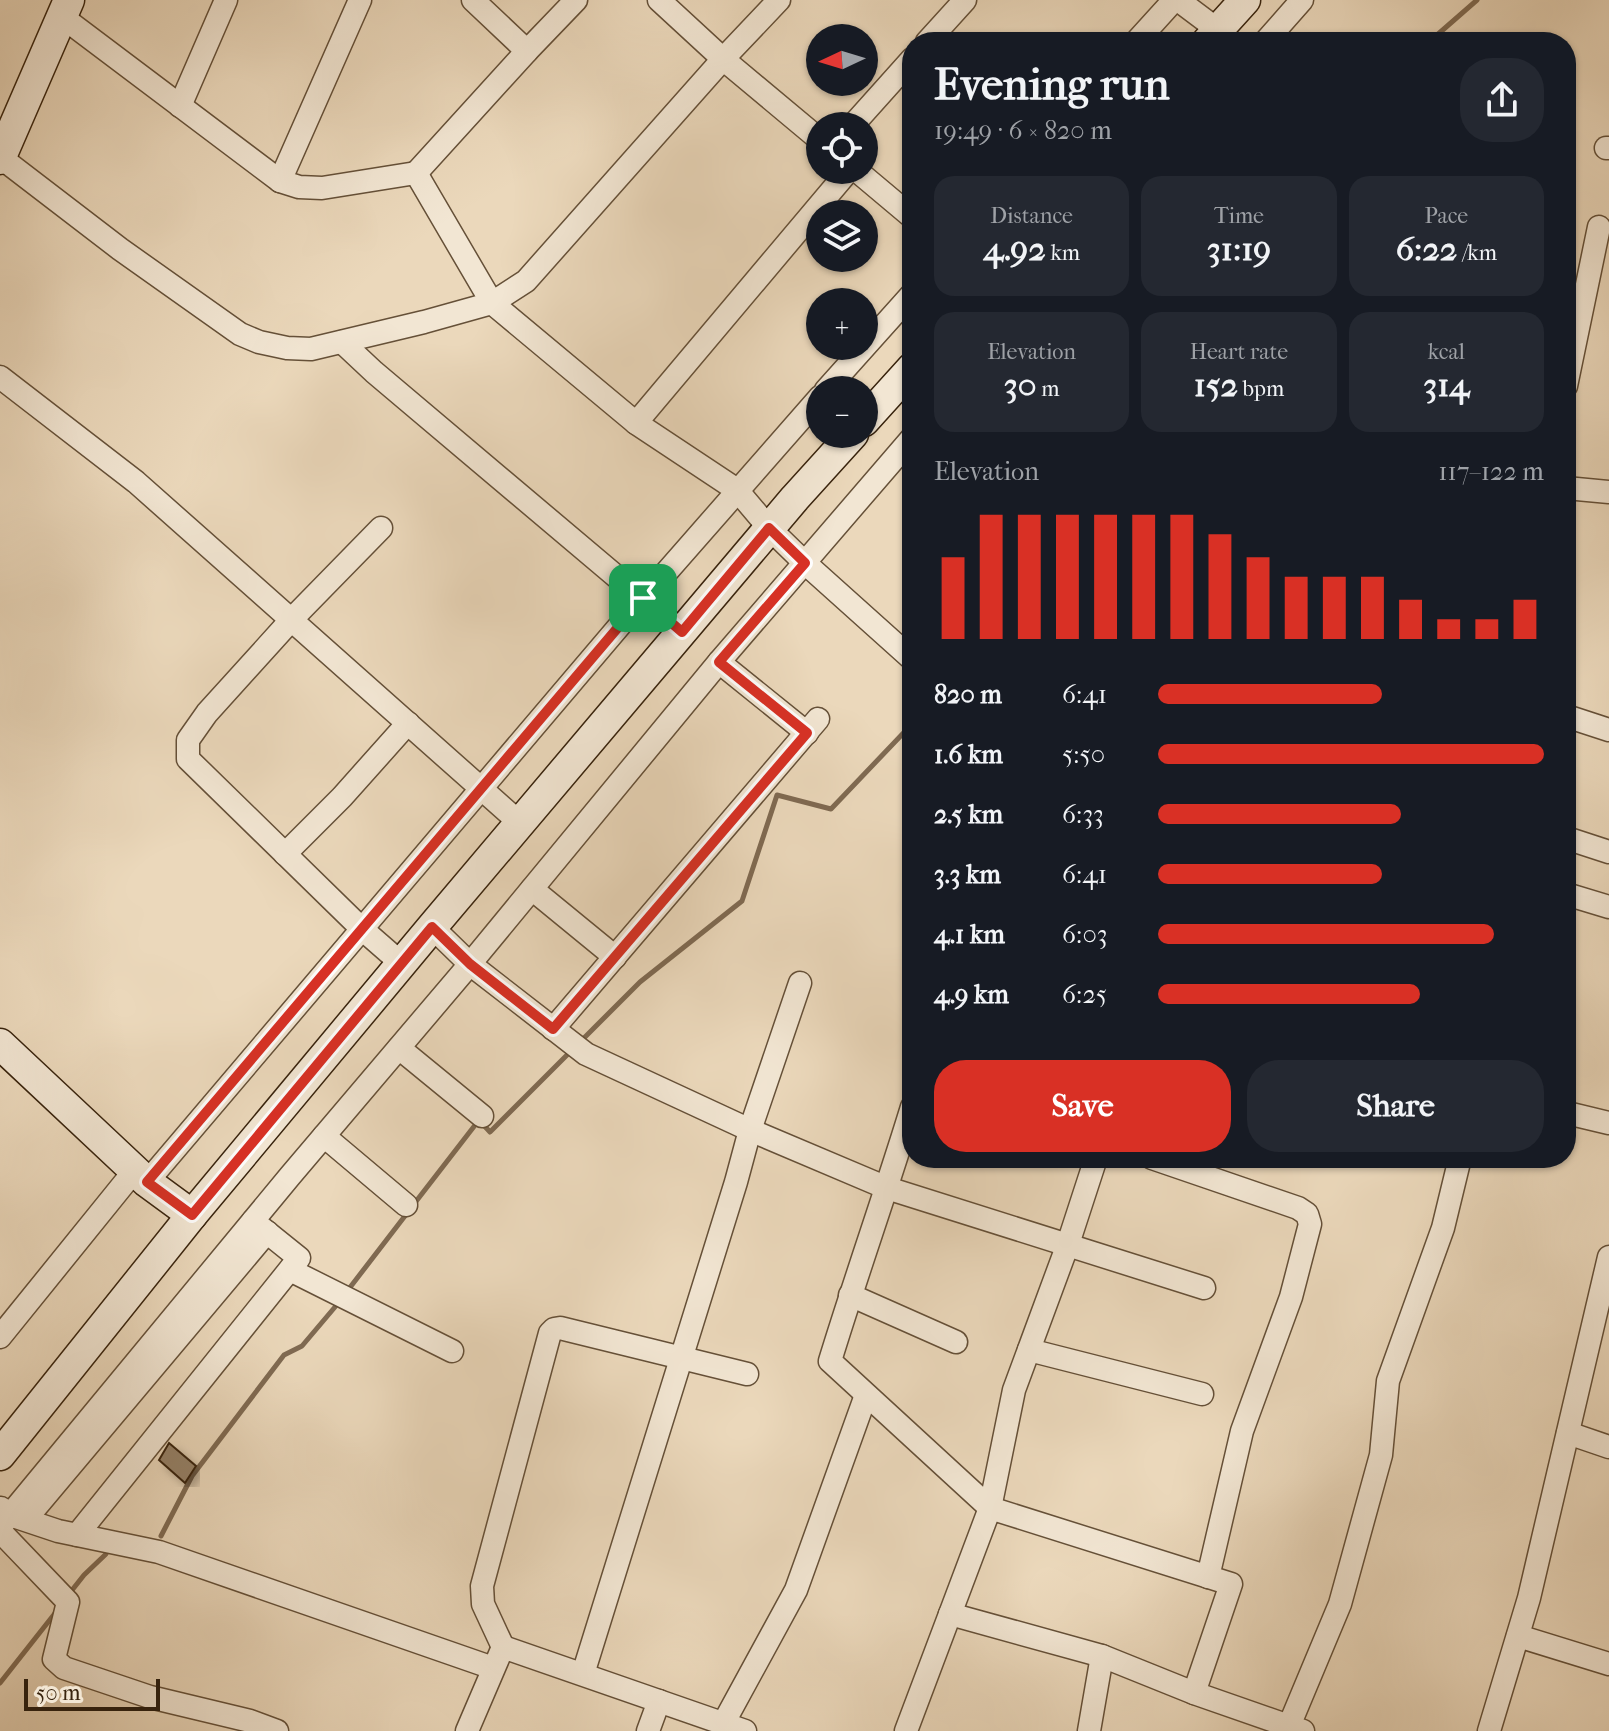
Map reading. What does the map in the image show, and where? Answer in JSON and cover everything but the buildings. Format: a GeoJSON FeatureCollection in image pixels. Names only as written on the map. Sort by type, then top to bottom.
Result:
{"type":"FeatureCollection","features":[{"type":"Feature","properties":{"kind":"main road"},"geometry":{"type":"LineString","coordinates":[[1217,32],[1245,0]]}},
{"type":"Feature","properties":{"kind":"main road"},"geometry":{"type":"LineString","coordinates":[[0,158],[65,8]]}},
{"type":"Feature","properties":{"kind":"main road"},"geometry":{"type":"LineString","coordinates":[[878,406],[902,379]]}},
{"type":"Feature","properties":{"kind":"main road"},"geometry":{"type":"LineString","coordinates":[[0,1455],[192,1215],[401,963],[769,528],[840,448]]}},
{"type":"Feature","properties":{"kind":"main road"},"geometry":{"type":"LineString","coordinates":[[0,1044],[141,1176],[192,1215]]}},
{"type":"Feature","properties":{"kind":"street"},"geometry":{"type":"LineString","coordinates":[[180,106],[226,0]]}},
{"type":"Feature","properties":{"kind":"street"},"geometry":{"type":"LineString","coordinates":[[280,181],[360,0]]}},
{"type":"Feature","properties":{"kind":"street"},"geometry":{"type":"LineString","coordinates":[[473,0],[527,51]]}},
{"type":"Feature","properties":{"kind":"street"},"geometry":{"type":"LineString","coordinates":[[65,8],[180,106],[280,181],[299,187],[322,188],[416,173],[576,0]]}},
{"type":"Feature","properties":{"kind":"street"},"geometry":{"type":"LineString","coordinates":[[659,0],[806,128]]}},
{"type":"Feature","properties":{"kind":"street"},"geometry":{"type":"LineString","coordinates":[[0,158],[120,249],[240,334],[287,348],[311,349],[492,303],[526,281],[779,0]]}},
{"type":"Feature","properties":{"kind":"street"},"geometry":{"type":"LineString","coordinates":[[936,32],[965,0]]}},
{"type":"Feature","properties":{"kind":"street"},"geometry":{"type":"LineString","coordinates":[[1146,32],[1176,0],[1209,32]]}},
{"type":"Feature","properties":{"kind":"street"},"geometry":{"type":"LineString","coordinates":[[1274,32],[1302,0]]}},
{"type":"Feature","properties":{"kind":"street"},"geometry":{"type":"LineString","coordinates":[[865,112],[902,70]]}},
{"type":"Feature","properties":{"kind":"street"},"geometry":{"type":"LineString","coordinates":[[416,173],[492,303],[636,423],[737,490],[769,528],[805,563],[902,649]]}},
{"type":"Feature","properties":{"kind":"street"},"geometry":{"type":"LineString","coordinates":[[636,423],[837,184]]}},
{"type":"Feature","properties":{"kind":"street"},"geometry":{"type":"LineString","coordinates":[[873,184],[902,209]]}},
{"type":"Feature","properties":{"kind":"street"},"geometry":{"type":"LineString","coordinates":[[1576,338],[1599,227]]}},
{"type":"Feature","properties":{"kind":"street"},"geometry":{"type":"LineString","coordinates":[[839,376],[902,305]]}},
{"type":"Feature","properties":{"kind":"street"},"geometry":{"type":"LineString","coordinates":[[342,342],[682,632]]}},
{"type":"Feature","properties":{"kind":"street"},"geometry":{"type":"LineString","coordinates":[[0,377],[136,482],[520,823]]}},
{"type":"Feature","properties":{"kind":"street"},"geometry":{"type":"LineString","coordinates":[[1,1335],[362,929],[643,598],[806,413]]}},
{"type":"Feature","properties":{"kind":"street"},"geometry":{"type":"LineString","coordinates":[[7,1520],[260,1226],[324,1136],[719,662],[902,450]]}},
{"type":"Feature","properties":{"kind":"street"},"geometry":{"type":"LineString","coordinates":[[1576,489],[1609,492]]}},
{"type":"Feature","properties":{"kind":"street"},"geometry":{"type":"LineString","coordinates":[[381,528],[292,619],[207,713],[188,740],[188,759],[362,929],[401,963]]}},
{"type":"Feature","properties":{"kind":"street"},"geometry":{"type":"LineString","coordinates":[[553,1029],[812,726],[719,662]]}},
{"type":"Feature","properties":{"kind":"street"},"geometry":{"type":"LineString","coordinates":[[1576,719],[1609,730]]}},
{"type":"Feature","properties":{"kind":"street"},"geometry":{"type":"LineString","coordinates":[[285,854],[342,797],[408,723]]}},
{"type":"Feature","properties":{"kind":"street"},"geometry":{"type":"LineString","coordinates":[[1576,841],[1609,852]]}},
{"type":"Feature","properties":{"kind":"street"},"geometry":{"type":"LineString","coordinates":[[532,889],[615,957]]}},
{"type":"Feature","properties":{"kind":"street"},"geometry":{"type":"LineString","coordinates":[[1576,897],[1609,907]]}},
{"type":"Feature","properties":{"kind":"street"},"geometry":{"type":"LineString","coordinates":[[432,927],[470,964],[578,1049],[750,1130],[887,1188],[1204,1288]]}},
{"type":"Feature","properties":{"kind":"street"},"geometry":{"type":"LineString","coordinates":[[583,1674],[750,1130],[800,983]]}},
{"type":"Feature","properties":{"kind":"street"},"geometry":{"type":"LineString","coordinates":[[399,1048],[482,1116]]}},
{"type":"Feature","properties":{"kind":"street"},"geometry":{"type":"LineString","coordinates":[[1576,1115],[1609,1123]]}},
{"type":"Feature","properties":{"kind":"street"},"geometry":{"type":"LineString","coordinates":[[324,1136],[406,1205]]}},
{"type":"Feature","properties":{"kind":"street"},"geometry":{"type":"LineString","coordinates":[[902,1139],[830,1361],[990,1508],[1231,1584],[1194,1693]]}},
{"type":"Feature","properties":{"kind":"street"},"geometry":{"type":"LineString","coordinates":[[906,1731],[990,1508],[1014,1390],[1093,1168]]}},
{"type":"Feature","properties":{"kind":"street"},"geometry":{"type":"LineString","coordinates":[[1181,1168],[1298,1208],[1307,1214],[1310,1224],[1291,1297],[1242,1431],[1208,1577]]}},
{"type":"Feature","properties":{"kind":"street"},"geometry":{"type":"LineString","coordinates":[[950,1614],[1102,1656],[1296,1729],[1340,1604],[1381,1455],[1388,1381],[1443,1228],[1458,1168]]}},
{"type":"Feature","properties":{"kind":"street"},"geometry":{"type":"LineString","coordinates":[[77,1535],[299,1258],[260,1226]]}},
{"type":"Feature","properties":{"kind":"street"},"geometry":{"type":"LineString","coordinates":[[1489,1731],[1529,1598],[1609,1257]]}},
{"type":"Feature","properties":{"kind":"street"},"geometry":{"type":"LineString","coordinates":[[290,1270],[452,1351]]}},
{"type":"Feature","properties":{"kind":"street"},"geometry":{"type":"LineString","coordinates":[[850,1295],[956,1342]]}},
{"type":"Feature","properties":{"kind":"street"},"geometry":{"type":"LineString","coordinates":[[467,1731],[498,1657],[483,1604],[482,1586],[550,1333],[560,1328],[747,1374]]}},
{"type":"Feature","properties":{"kind":"street"},"geometry":{"type":"LineString","coordinates":[[1029,1350],[1202,1394]]}},
{"type":"Feature","properties":{"kind":"street"},"geometry":{"type":"LineString","coordinates":[[723,1724],[796,1590],[866,1395]]}},
{"type":"Feature","properties":{"kind":"street"},"geometry":{"type":"LineString","coordinates":[[1568,1433],[1609,1447]]}},
{"type":"Feature","properties":{"kind":"street"},"geometry":{"type":"LineString","coordinates":[[7,1520],[159,1552],[498,1657],[583,1674],[745,1731]]}},
{"type":"Feature","properties":{"kind":"street"},"geometry":{"type":"LineString","coordinates":[[7,1520],[68,1602],[54,1659],[64,1668],[141,1694],[250,1721],[277,1731]]}},
{"type":"Feature","properties":{"kind":"street"},"geometry":{"type":"LineString","coordinates":[[1518,1636],[1609,1664]]}},
{"type":"Feature","properties":{"kind":"street"},"geometry":{"type":"LineString","coordinates":[[1089,1731],[1102,1656]]}},
{"type":"Feature","properties":{"kind":"street"},"geometry":{"type":"LineString","coordinates":[[648,1731],[659,1701]]}},
{"type":"Feature","properties":{"kind":"waterway"},"geometry":{"type":"LineString","coordinates":[[1440,32],[1477,0]]}},
{"type":"Feature","properties":{"kind":"waterway"},"geometry":{"type":"LineString","coordinates":[[581,1041],[640,982],[742,901],[777,795],[831,809],[902,734]]}},
{"type":"Feature","properties":{"kind":"waterway"},"geometry":{"type":"LineString","coordinates":[[414,1204],[479,1120],[490,1132],[571,1051]]}},
{"type":"Feature","properties":{"kind":"waterway"},"geometry":{"type":"LineString","coordinates":[[348,1290],[408,1212]]}},
{"type":"Feature","properties":{"kind":"waterway"},"geometry":{"type":"LineString","coordinates":[[161,1536],[192,1476],[284,1355],[302,1346],[335,1307]]}},
{"type":"Feature","properties":{"kind":"waterway"},"geometry":{"type":"LineString","coordinates":[[69,1594],[106,1554]]}},
{"type":"Feature","properties":{"kind":"waterway"},"geometry":{"type":"LineString","coordinates":[[0,1683],[56,1612]]}},
{"type":"Feature","properties":{"kind":"route"},"geometry":{"type":"LineString","coordinates":[[769,528],[805,563],[719,662],[807,733],[553,1029],[470,964],[432,927],[192,1215],[147,1182],[551,706],[643,598],[682,632],[769,528]]}}]}
